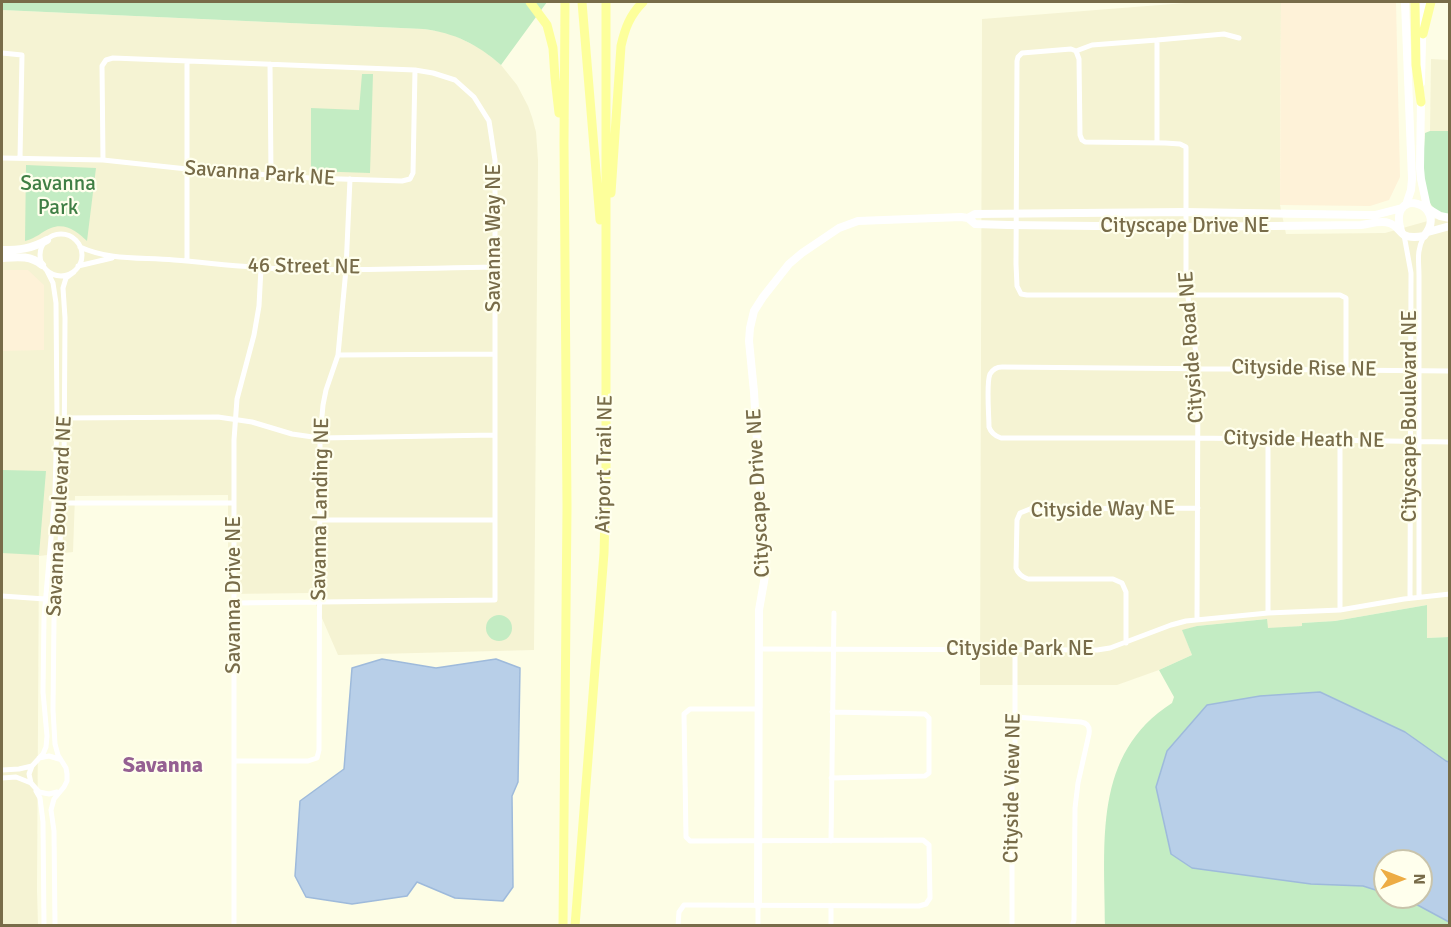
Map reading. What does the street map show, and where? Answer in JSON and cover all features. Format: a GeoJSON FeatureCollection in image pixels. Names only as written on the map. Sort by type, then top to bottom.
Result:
{"type":"FeatureCollection","features":[{"type":"Feature","properties":{"kind":"main road"},"geometry":{"type":"LineString","coordinates":[[530,2],[547,25],[553,48],[564,143]]}},
{"type":"Feature","properties":{"kind":"main road","name":"Airport Trail NE"},"geometry":{"type":"LineString","coordinates":[[563,926],[567,519],[565,2]]}},
{"type":"Feature","properties":{"kind":"main road"},"geometry":{"type":"LineString","coordinates":[[582,2],[605,285]]}},
{"type":"Feature","properties":{"kind":"main road","name":"Airport Trail NE"},"geometry":{"type":"LineString","coordinates":[[575,926],[604,553],[606,2]]}},
{"type":"Feature","properties":{"kind":"main road"},"geometry":{"type":"LineString","coordinates":[[605,285],[621,46],[625,27],[634,11],[643,2]]}},
{"type":"Feature","properties":{"kind":"main road"},"geometry":{"type":"LineString","coordinates":[[1415,2],[1416,65],[1421,102]]}},
{"type":"Feature","properties":{"kind":"main road"},"geometry":{"type":"LineString","coordinates":[[1423,34],[1431,2]]}},
{"type":"Feature","properties":{"kind":"street"},"geometry":{"type":"LineString","coordinates":[[1405,2],[1412,179],[1411,190],[1398,219],[1402,232],[1414,237],[1449,226]]}},
{"type":"Feature","properties":{"kind":"street"},"geometry":{"type":"LineString","coordinates":[[1423,2],[1420,168],[1432,221],[1426,234]]}},
{"type":"Feature","properties":{"kind":"street"},"geometry":{"type":"LineString","coordinates":[[1239,38],[1224,34],[1092,45],[1076,51],[1071,49],[1022,53],[1018,57],[1017,286],[1021,294],[1027,295],[1340,295],[1346,298],[1346,370]]}},
{"type":"Feature","properties":{"kind":"street"},"geometry":{"type":"LineString","coordinates":[[1076,51],[1079,55],[1080,135],[1082,140],[1088,143],[1157,143],[1157,40]]}},
{"type":"Feature","properties":{"kind":"street"},"geometry":{"type":"LineString","coordinates":[[2,54],[22,55],[20,158]]}},
{"type":"Feature","properties":{"kind":"street","name":"Savanna Way NE"},"geometry":{"type":"LineString","coordinates":[[103,160],[102,66],[106,60],[113,58],[415,70],[433,73],[455,80],[474,97],[489,121],[495,160],[495,600],[234,603]]}},
{"type":"Feature","properties":{"kind":"street"},"geometry":{"type":"LineString","coordinates":[[187,61],[187,261]]}},
{"type":"Feature","properties":{"kind":"street"},"geometry":{"type":"LineString","coordinates":[[270,64],[271,174]]}},
{"type":"Feature","properties":{"kind":"street","name":"Savanna Park NE"},"geometry":{"type":"LineString","coordinates":[[2,158],[103,160],[187,169],[402,181],[410,179],[413,173],[415,70]]}},
{"type":"Feature","properties":{"kind":"street","name":"Cityside Road NE"},"geometry":{"type":"LineString","coordinates":[[1157,143],[1186,147],[1186,283],[1198,368],[1197,619]]}},
{"type":"Feature","properties":{"kind":"street","name":"Savanna Landing NE"},"geometry":{"type":"LineString","coordinates":[[234,761],[308,761],[316,758],[319,750],[320,438],[326,390],[338,355],[346,269],[350,179]]}},
{"type":"Feature","properties":{"kind":"street"},"geometry":{"type":"LineString","coordinates":[[1404,206],[1417,203],[1440,216],[1449,218]]}},
{"type":"Feature","properties":{"kind":"street","name":"Cityscape Drive NE"},"geometry":{"type":"LineString","coordinates":[[968,218],[975,214],[1185,212],[1366,216],[1404,206]]}},
{"type":"Feature","properties":{"kind":"street","name":"Cityscape Drive NE"},"geometry":{"type":"LineString","coordinates":[[758,926],[759,610],[765,576],[765,561],[749,341],[754,311],[789,264],[839,228],[858,221],[874,219],[961,217],[968,218],[975,224],[1185,227],[1361,225],[1387,222],[1395,225],[1402,232]]}},
{"type":"Feature","properties":{"kind":"street","name":"Cityscape Boulevard NE"},"geometry":{"type":"LineString","coordinates":[[1402,232],[1411,273],[1410,598]]}},
{"type":"Feature","properties":{"kind":"street","name":"Cityscape Boulevard NE"},"geometry":{"type":"LineString","coordinates":[[1419,597],[1419,276],[1417,253],[1419,244],[1426,234]]}},
{"type":"Feature","properties":{"kind":"street"},"geometry":{"type":"LineString","coordinates":[[2,250],[34,247],[52,236],[67,235],[73,238],[80,247],[81,260],[74,272],[60,276],[53,274],[35,259],[2,258]]}},
{"type":"Feature","properties":{"kind":"street"},"geometry":{"type":"LineString","coordinates":[[45,268],[40,252],[47,240]]}},
{"type":"Feature","properties":{"kind":"street","name":"46 Street NE"},"geometry":{"type":"LineString","coordinates":[[80,247],[113,257],[155,258],[261,268],[495,267]]}},
{"type":"Feature","properties":{"kind":"street","name":"46 Street NE"},"geometry":{"type":"LineString","coordinates":[[78,266],[113,257]]}},
{"type":"Feature","properties":{"kind":"street","name":"Savanna Boulevard NE"},"geometry":{"type":"LineString","coordinates":[[39,758],[46,747],[47,736],[43,692],[45,599],[54,503],[57,418],[56,303],[53,283],[45,268]]}},
{"type":"Feature","properties":{"kind":"street","name":"Savanna Drive NE"},"geometry":{"type":"LineString","coordinates":[[234,926],[234,419],[241,381],[256,326],[261,268]]}},
{"type":"Feature","properties":{"kind":"street","name":"Savanna Boulevard NE"},"geometry":{"type":"LineString","coordinates":[[63,762],[55,744],[54,620],[63,503],[65,318],[63,288],[66,278],[74,272]]}},
{"type":"Feature","properties":{"kind":"street"},"geometry":{"type":"LineString","coordinates":[[338,355],[494,354]]}},
{"type":"Feature","properties":{"kind":"street","name":"Cityside Rise NE"},"geometry":{"type":"LineString","coordinates":[[1198,438],[1001,438],[993,434],[989,427],[989,379],[992,370],[997,367],[1449,371]]}},
{"type":"Feature","properties":{"kind":"street"},"geometry":{"type":"LineString","coordinates":[[57,418],[218,417],[266,425],[292,434],[320,438],[495,435]]}},
{"type":"Feature","properties":{"kind":"street","name":"Cityside Heath NE"},"geometry":{"type":"LineString","coordinates":[[1198,438],[1449,442]]}},
{"type":"Feature","properties":{"kind":"street"},"geometry":{"type":"LineString","coordinates":[[1268,440],[1268,613]]}},
{"type":"Feature","properties":{"kind":"street"},"geometry":{"type":"LineString","coordinates":[[1340,441],[1340,610]]}},
{"type":"Feature","properties":{"kind":"street"},"geometry":{"type":"LineString","coordinates":[[54,503],[233,503]]}},
{"type":"Feature","properties":{"kind":"street","name":"Cityside Way NE"},"geometry":{"type":"LineString","coordinates":[[1126,643],[1126,592],[1122,583],[1113,579],[1028,579],[1017,572],[1017,520],[1020,513],[1030,509],[1198,508]]}},
{"type":"Feature","properties":{"kind":"street"},"geometry":{"type":"LineString","coordinates":[[320,520],[495,520]]}},
{"type":"Feature","properties":{"kind":"street","name":"Cityside Park NE"},"geometry":{"type":"LineString","coordinates":[[759,649],[1097,650],[1126,643],[1171,625],[1197,619],[1340,610],[1449,594]]}},
{"type":"Feature","properties":{"kind":"street"},"geometry":{"type":"LineString","coordinates":[[2,596],[45,599]]}},
{"type":"Feature","properties":{"kind":"street"},"geometry":{"type":"LineString","coordinates":[[831,841],[834,613]]}},
{"type":"Feature","properties":{"kind":"street","name":"Cityside View NE"},"geometry":{"type":"LineString","coordinates":[[1012,926],[1012,786],[1016,650]]}},
{"type":"Feature","properties":{"kind":"street"},"geometry":{"type":"LineString","coordinates":[[678,926],[679,912],[684,905],[924,906],[930,898],[929,845],[923,840],[690,841],[686,837],[684,714],[690,709],[759,709]]}},
{"type":"Feature","properties":{"kind":"street"},"geometry":{"type":"LineString","coordinates":[[831,778],[925,776],[929,773],[929,718],[925,714],[832,712]]}},
{"type":"Feature","properties":{"kind":"street"},"geometry":{"type":"LineString","coordinates":[[1015,717],[1081,722],[1087,724],[1089,728],[1075,808],[1074,920],[1072,926]]}},
{"type":"Feature","properties":{"kind":"street"},"geometry":{"type":"LineString","coordinates":[[35,789],[44,794],[54,794],[64,787],[67,781],[63,762],[54,757],[44,756],[32,766],[29,774],[31,783],[40,798],[43,822],[44,926]]}},
{"type":"Feature","properties":{"kind":"street"},"geometry":{"type":"LineString","coordinates":[[2,770],[32,766]]}},
{"type":"Feature","properties":{"kind":"street"},"geometry":{"type":"LineString","coordinates":[[2,778],[16,777],[31,783]]}},
{"type":"Feature","properties":{"kind":"street"},"geometry":{"type":"LineString","coordinates":[[55,926],[54,831],[51,810],[59,791]]}},
{"type":"Feature","properties":{"kind":"street"},"geometry":{"type":"LineString","coordinates":[[831,906],[831,926]]}},
{"type":"Feature","properties":{"kind":"shaded area"},"geometry":{"type":"Polygon","coordinates":[[[1198,2],[1281,2],[1280,205],[1286,234],[1385,233],[1449,215],[1449,637],[1427,638],[1427,605],[1335,621],[1302,623],[1302,626],[1267,629],[1266,619],[1197,626],[1183,631],[1192,655],[1117,685],[980,685],[982,19],[1198,2]]]}},
{"type":"Feature","properties":{"kind":"shaded area"},"geometry":{"type":"Polygon","coordinates":[[[1281,2],[1396,2],[1400,177],[1389,200],[1370,206],[1280,205],[1281,2]]]}},
{"type":"Feature","properties":{"kind":"shaded area"},"geometry":{"type":"Polygon","coordinates":[[[2,10],[423,29],[449,33],[482,49],[501,65],[517,85],[532,117],[536,132],[538,160],[534,650],[338,655],[311,593],[228,594],[228,495],[75,496],[73,552],[39,556],[38,925],[2,926],[2,10]]]}},
{"type":"Feature","properties":{"kind":"shaded area"},"geometry":{"type":"Polygon","coordinates":[[[1431,59],[1449,60],[1449,131],[1430,131],[1431,59]]]}},
{"type":"Feature","properties":{"kind":"shaded area"},"geometry":{"type":"Polygon","coordinates":[[[2,270],[28,270],[44,285],[44,350],[2,351],[2,270]]]}},
{"type":"Feature","properties":{"kind":"green space"},"geometry":{"type":"Polygon","coordinates":[[[2,2],[547,2],[501,65],[465,41],[445,33],[423,29],[2,10],[2,2]]]}},
{"type":"Feature","properties":{"kind":"green space"},"geometry":{"type":"Polygon","coordinates":[[[362,74],[373,74],[370,173],[311,171],[311,108],[359,110],[362,74]]]}},
{"type":"Feature","properties":{"kind":"green space"},"geometry":{"type":"Polygon","coordinates":[[[1449,131],[1449,215],[1438,211],[1426,194],[1423,169],[1425,133],[1449,131]]]}},
{"type":"Feature","properties":{"kind":"green space","name":"Savanna Park"},"geometry":{"type":"Polygon","coordinates":[[[26,165],[96,168],[87,241],[75,231],[56,226],[25,241],[26,165]]]}},
{"type":"Feature","properties":{"kind":"green space"},"geometry":{"type":"Polygon","coordinates":[[[2,470],[46,471],[39,555],[2,553],[2,470]]]}},
{"type":"Feature","properties":{"kind":"green space"},"geometry":{"type":"Polygon","coordinates":[[[1427,605],[1427,638],[1449,637],[1449,925],[1105,926],[1104,863],[1108,802],[1116,774],[1128,748],[1146,724],[1172,703],[1174,697],[1159,670],[1192,655],[1182,630],[1197,626],[1267,619],[1268,628],[1302,626],[1302,623],[1335,621],[1427,605]]]}},
{"type":"Feature","properties":{"kind":"green space"},"geometry":{"type":"Polygon","coordinates":[[[499,615],[508,619],[512,628],[508,637],[499,641],[490,637],[486,628],[490,619],[499,615]]]}},
{"type":"Feature","properties":{"kind":"water"},"geometry":{"type":"Polygon","coordinates":[[[382,659],[436,668],[496,659],[520,668],[518,782],[512,796],[513,887],[503,901],[455,898],[417,882],[407,896],[352,904],[306,897],[295,876],[300,801],[344,769],[352,668],[382,659]]]}},
{"type":"Feature","properties":{"kind":"water"},"geometry":{"type":"Polygon","coordinates":[[[1320,692],[1405,732],[1449,762],[1449,922],[1425,909],[1433,909],[1433,849],[1373,849],[1373,889],[1363,886],[1311,884],[1192,868],[1171,854],[1156,787],[1167,751],[1207,705],[1260,696],[1320,692]]]}},
{"type":"Feature","properties":{"kind":"district","name":"Savanna"},"geometry":{"type":"Point","coordinates":[163,766]}}]}
